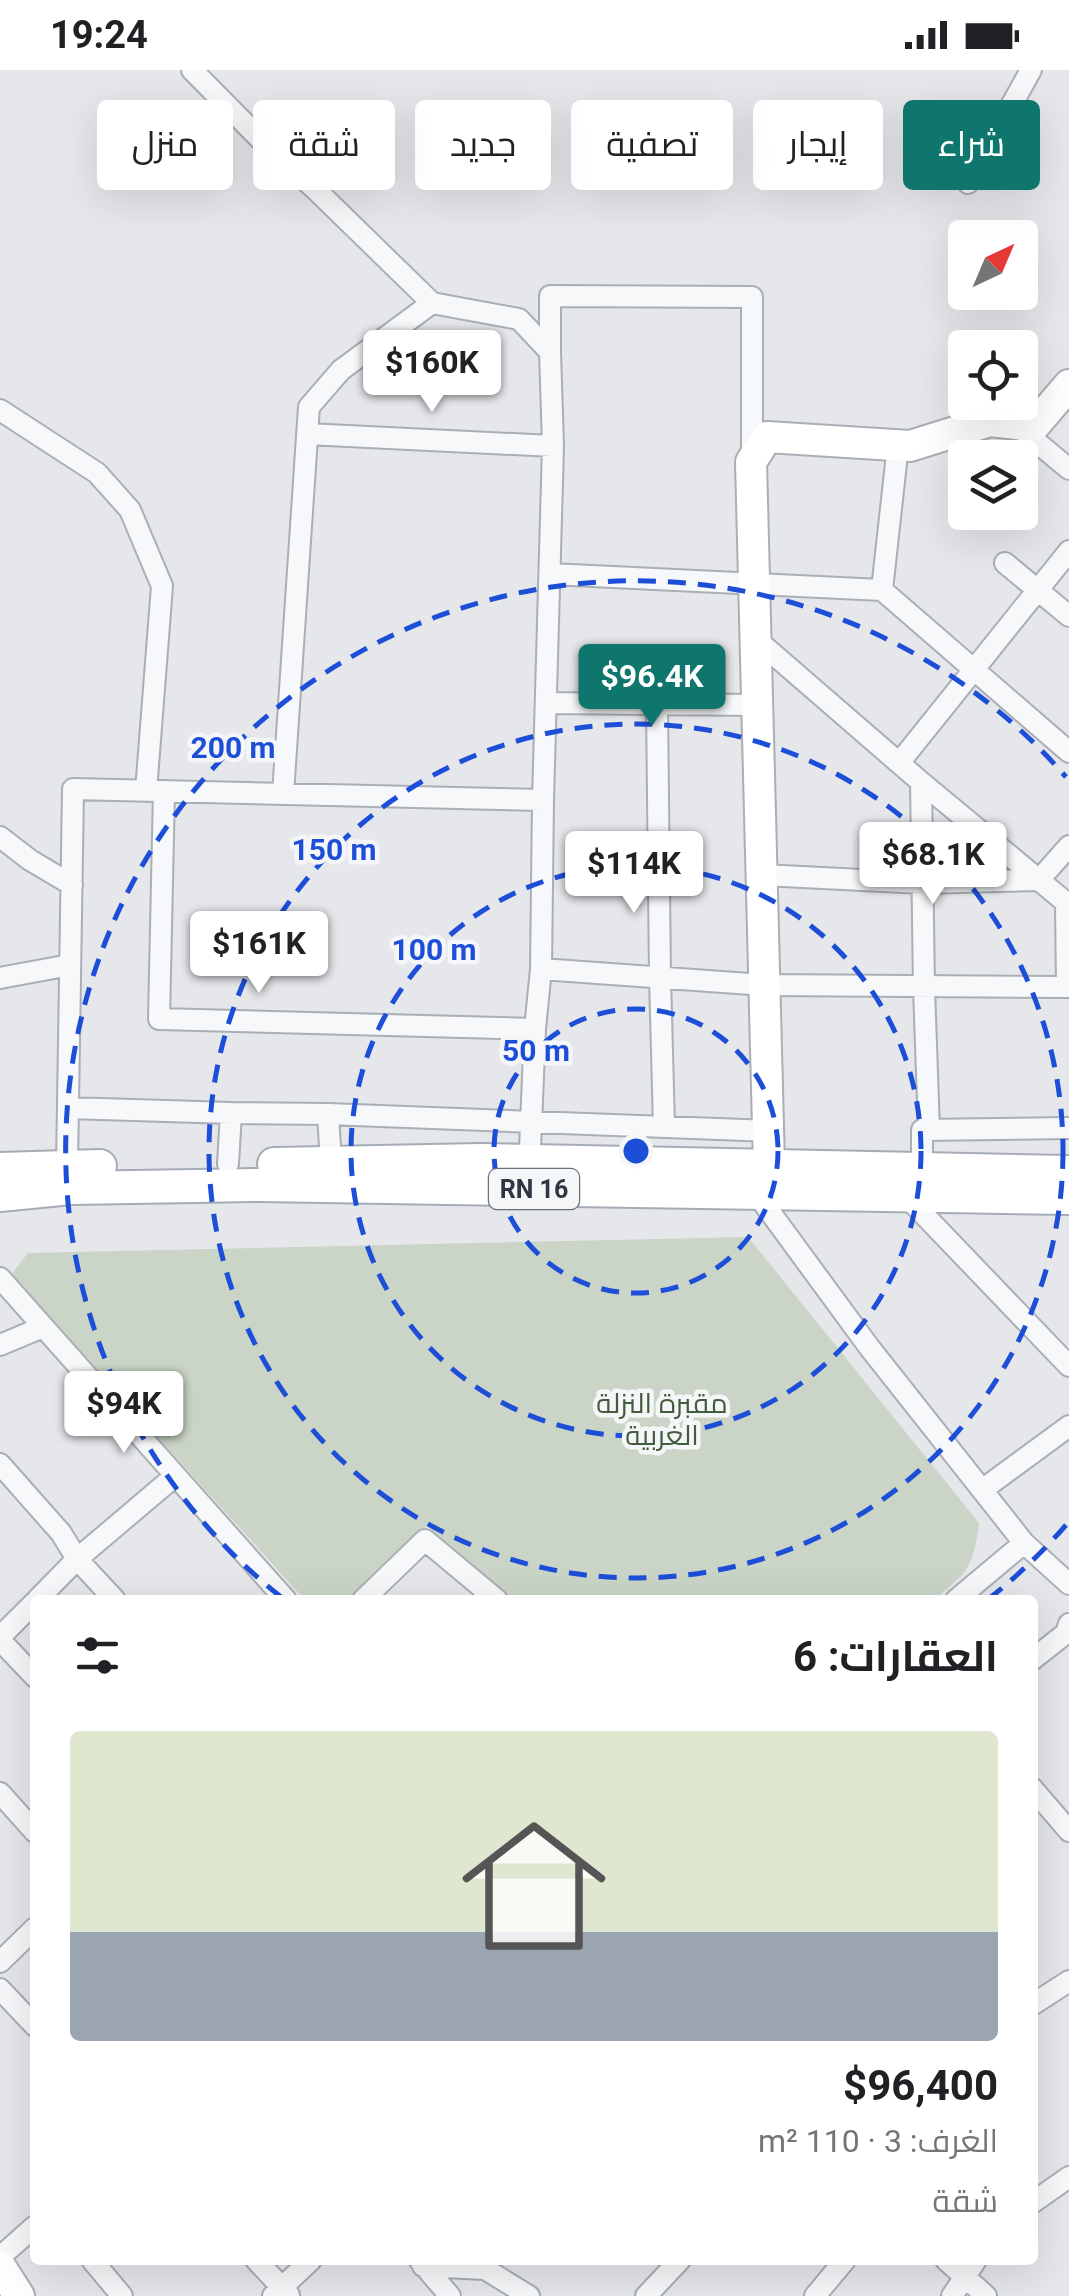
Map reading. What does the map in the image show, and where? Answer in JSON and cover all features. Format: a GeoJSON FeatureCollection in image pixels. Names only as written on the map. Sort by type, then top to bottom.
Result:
{"type":"FeatureCollection","features":[{"type":"Feature","properties":{"kind":"main road","name":"RN 16"},"geometry":{"type":"LineString","coordinates":[[0,1169],[330,1162],[529,1175],[914,1182],[1069,1172]]}},
{"type":"Feature","properties":{"kind":"main road","name":"RN 16"},"geometry":{"type":"LineString","coordinates":[[0,1195],[71,1188],[529,1175]]}},
{"type":"Feature","properties":{"kind":"main road","name":"RN 16"},"geometry":{"type":"LineString","coordinates":[[914,1182],[1069,1198]]}},
{"type":"Feature","properties":{"kind":"street"},"geometry":{"type":"LineString","coordinates":[[192,70],[432,302],[519,319],[550,352]]}},
{"type":"Feature","properties":{"kind":"street"},"geometry":{"type":"LineString","coordinates":[[1014,100],[1031,70]]}},
{"type":"Feature","properties":{"kind":"street"},"geometry":{"type":"LineString","coordinates":[[529,1175],[540,969],[550,574],[550,296],[752,298],[752,462],[768,1131],[762,1180],[869,1347],[1024,1543],[1069,1584]]}},
{"type":"Feature","properties":{"kind":"street"},"geometry":{"type":"LineString","coordinates":[[283,794],[309,407],[341,370],[432,302]]}},
{"type":"Feature","properties":{"kind":"street"},"geometry":{"type":"LineString","coordinates":[[752,462],[767,437],[910,446],[990,421],[1034,426],[1069,385]]}},
{"type":"Feature","properties":{"kind":"street"},"geometry":{"type":"LineString","coordinates":[[0,410],[97,473],[130,510],[162,586],[155,791],[159,1018],[535,1029]]}},
{"type":"Feature","properties":{"kind":"street"},"geometry":{"type":"LineString","coordinates":[[1014,424],[1069,469]]}},
{"type":"Feature","properties":{"kind":"street"},"geometry":{"type":"LineString","coordinates":[[307,434],[553,446]]}},
{"type":"Feature","properties":{"kind":"street"},"geometry":{"type":"LineString","coordinates":[[882,590],[898,445]]}},
{"type":"Feature","properties":{"kind":"street"},"geometry":{"type":"LineString","coordinates":[[898,762],[1069,551]]}},
{"type":"Feature","properties":{"kind":"street"},"geometry":{"type":"LineString","coordinates":[[1005,562],[1069,616]]}},
{"type":"Feature","properties":{"kind":"street"},"geometry":{"type":"LineString","coordinates":[[550,574],[882,590],[1069,752]]}},
{"type":"Feature","properties":{"kind":"street"},"geometry":{"type":"LineString","coordinates":[[540,969],[765,985],[1068,988],[1068,904],[756,640]]}},
{"type":"Feature","properties":{"kind":"street"},"geometry":{"type":"LineString","coordinates":[[546,703],[758,706]]}},
{"type":"Feature","properties":{"kind":"street"},"geometry":{"type":"LineString","coordinates":[[658,704],[664,1127]]}},
{"type":"Feature","properties":{"kind":"street"},"geometry":{"type":"LineString","coordinates":[[920,782],[929,1130]]}},
{"type":"Feature","properties":{"kind":"street"},"geometry":{"type":"LineString","coordinates":[[67,1167],[74,789],[543,800]]}},
{"type":"Feature","properties":{"kind":"street"},"geometry":{"type":"LineString","coordinates":[[0,837],[72,885]]}},
{"type":"Feature","properties":{"kind":"street"},"geometry":{"type":"LineString","coordinates":[[762,875],[922,883],[1039,880],[1069,846]]}},
{"type":"Feature","properties":{"kind":"street"},"geometry":{"type":"LineString","coordinates":[[0,978],[70,966]]}},
{"type":"Feature","properties":{"kind":"street"},"geometry":{"type":"LineString","coordinates":[[68,1108],[768,1131]]}},
{"type":"Feature","properties":{"kind":"street"},"geometry":{"type":"LineString","coordinates":[[228,1164],[230,1114]]}},
{"type":"Feature","properties":{"kind":"street"},"geometry":{"type":"LineString","coordinates":[[328,1114],[330,1162]]}},
{"type":"Feature","properties":{"kind":"street"},"geometry":{"type":"LineString","coordinates":[[1069,1128],[922,1130],[914,1182],[1069,1366]]}},
{"type":"Feature","properties":{"kind":"street"},"geometry":{"type":"LineString","coordinates":[[0,1278],[282,1595]]}},
{"type":"Feature","properties":{"kind":"street"},"geometry":{"type":"LineString","coordinates":[[0,1344],[43,1327]]}},
{"type":"Feature","properties":{"kind":"street"},"geometry":{"type":"LineString","coordinates":[[982,1490],[1069,1426]]}},
{"type":"Feature","properties":{"kind":"street"},"geometry":{"type":"LineString","coordinates":[[0,1464],[109,1595]]}},
{"type":"Feature","properties":{"kind":"street"},"geometry":{"type":"LineString","coordinates":[[42,1595],[77,1559],[175,1476]]}},
{"type":"Feature","properties":{"kind":"street"},"geometry":{"type":"LineString","coordinates":[[368,1595],[425,1540],[492,1595]]}},
{"type":"Feature","properties":{"kind":"street"},"geometry":{"type":"LineString","coordinates":[[962,1595],[1024,1543]]}},
{"type":"Feature","properties":{"kind":"street"},"geometry":{"type":"LineString","coordinates":[[30,1607],[0,1639],[30,1672]]}},
{"type":"Feature","properties":{"kind":"street"},"geometry":{"type":"LineString","coordinates":[[1038,1655],[1066,1632],[1069,1624]]}},
{"type":"Feature","properties":{"kind":"street"},"geometry":{"type":"LineString","coordinates":[[0,1793],[30,1826]]}},
{"type":"Feature","properties":{"kind":"street"},"geometry":{"type":"LineString","coordinates":[[1038,1795],[1069,1830]]}},
{"type":"Feature","properties":{"kind":"street"},"geometry":{"type":"LineString","coordinates":[[0,1962],[30,1933]]}},
{"type":"Feature","properties":{"kind":"street"},"geometry":{"type":"LineString","coordinates":[[1038,2002],[1067,1986]]}},
{"type":"Feature","properties":{"kind":"street"},"geometry":{"type":"LineString","coordinates":[[0,1989],[30,2021]]}},
{"type":"Feature","properties":{"kind":"street"},"geometry":{"type":"LineString","coordinates":[[1038,2199],[1069,2177]]}},
{"type":"Feature","properties":{"kind":"street"},"geometry":{"type":"LineString","coordinates":[[0,2257],[30,2230]]}},
{"type":"Feature","properties":{"kind":"street"},"geometry":{"type":"LineString","coordinates":[[96,2265],[122,2296]]}},
{"type":"Feature","properties":{"kind":"street"},"geometry":{"type":"LineString","coordinates":[[260,2265],[281,2293],[306,2265]]}},
{"type":"Feature","properties":{"kind":"street"},"geometry":{"type":"LineString","coordinates":[[423,2265],[450,2296]]}},
{"type":"Feature","properties":{"kind":"street"},"geometry":{"type":"LineString","coordinates":[[488,2265],[529,2296]]}},
{"type":"Feature","properties":{"kind":"street"},"geometry":{"type":"LineString","coordinates":[[646,2296],[675,2265]]}},
{"type":"Feature","properties":{"kind":"street"},"geometry":{"type":"LineString","coordinates":[[816,2296],[841,2265]]}},
{"type":"Feature","properties":{"kind":"street"},"geometry":{"type":"LineString","coordinates":[[0,2266],[20,2296]]}},
{"type":"Feature","properties":{"kind":"street"},"geometry":{"type":"LineString","coordinates":[[952,2296],[970,2268],[986,2296]]}},
{"type":"Feature","properties":{"kind":"green space","name":"مقبرة النزلة الغربية"},"geometry":{"type":"Polygon","coordinates":[[[748,1237],[979,1523],[971,1560],[940,1595],[504,1595],[427,1526],[355,1595],[300,1595],[11,1275],[28,1253],[748,1237]]]}}]}
